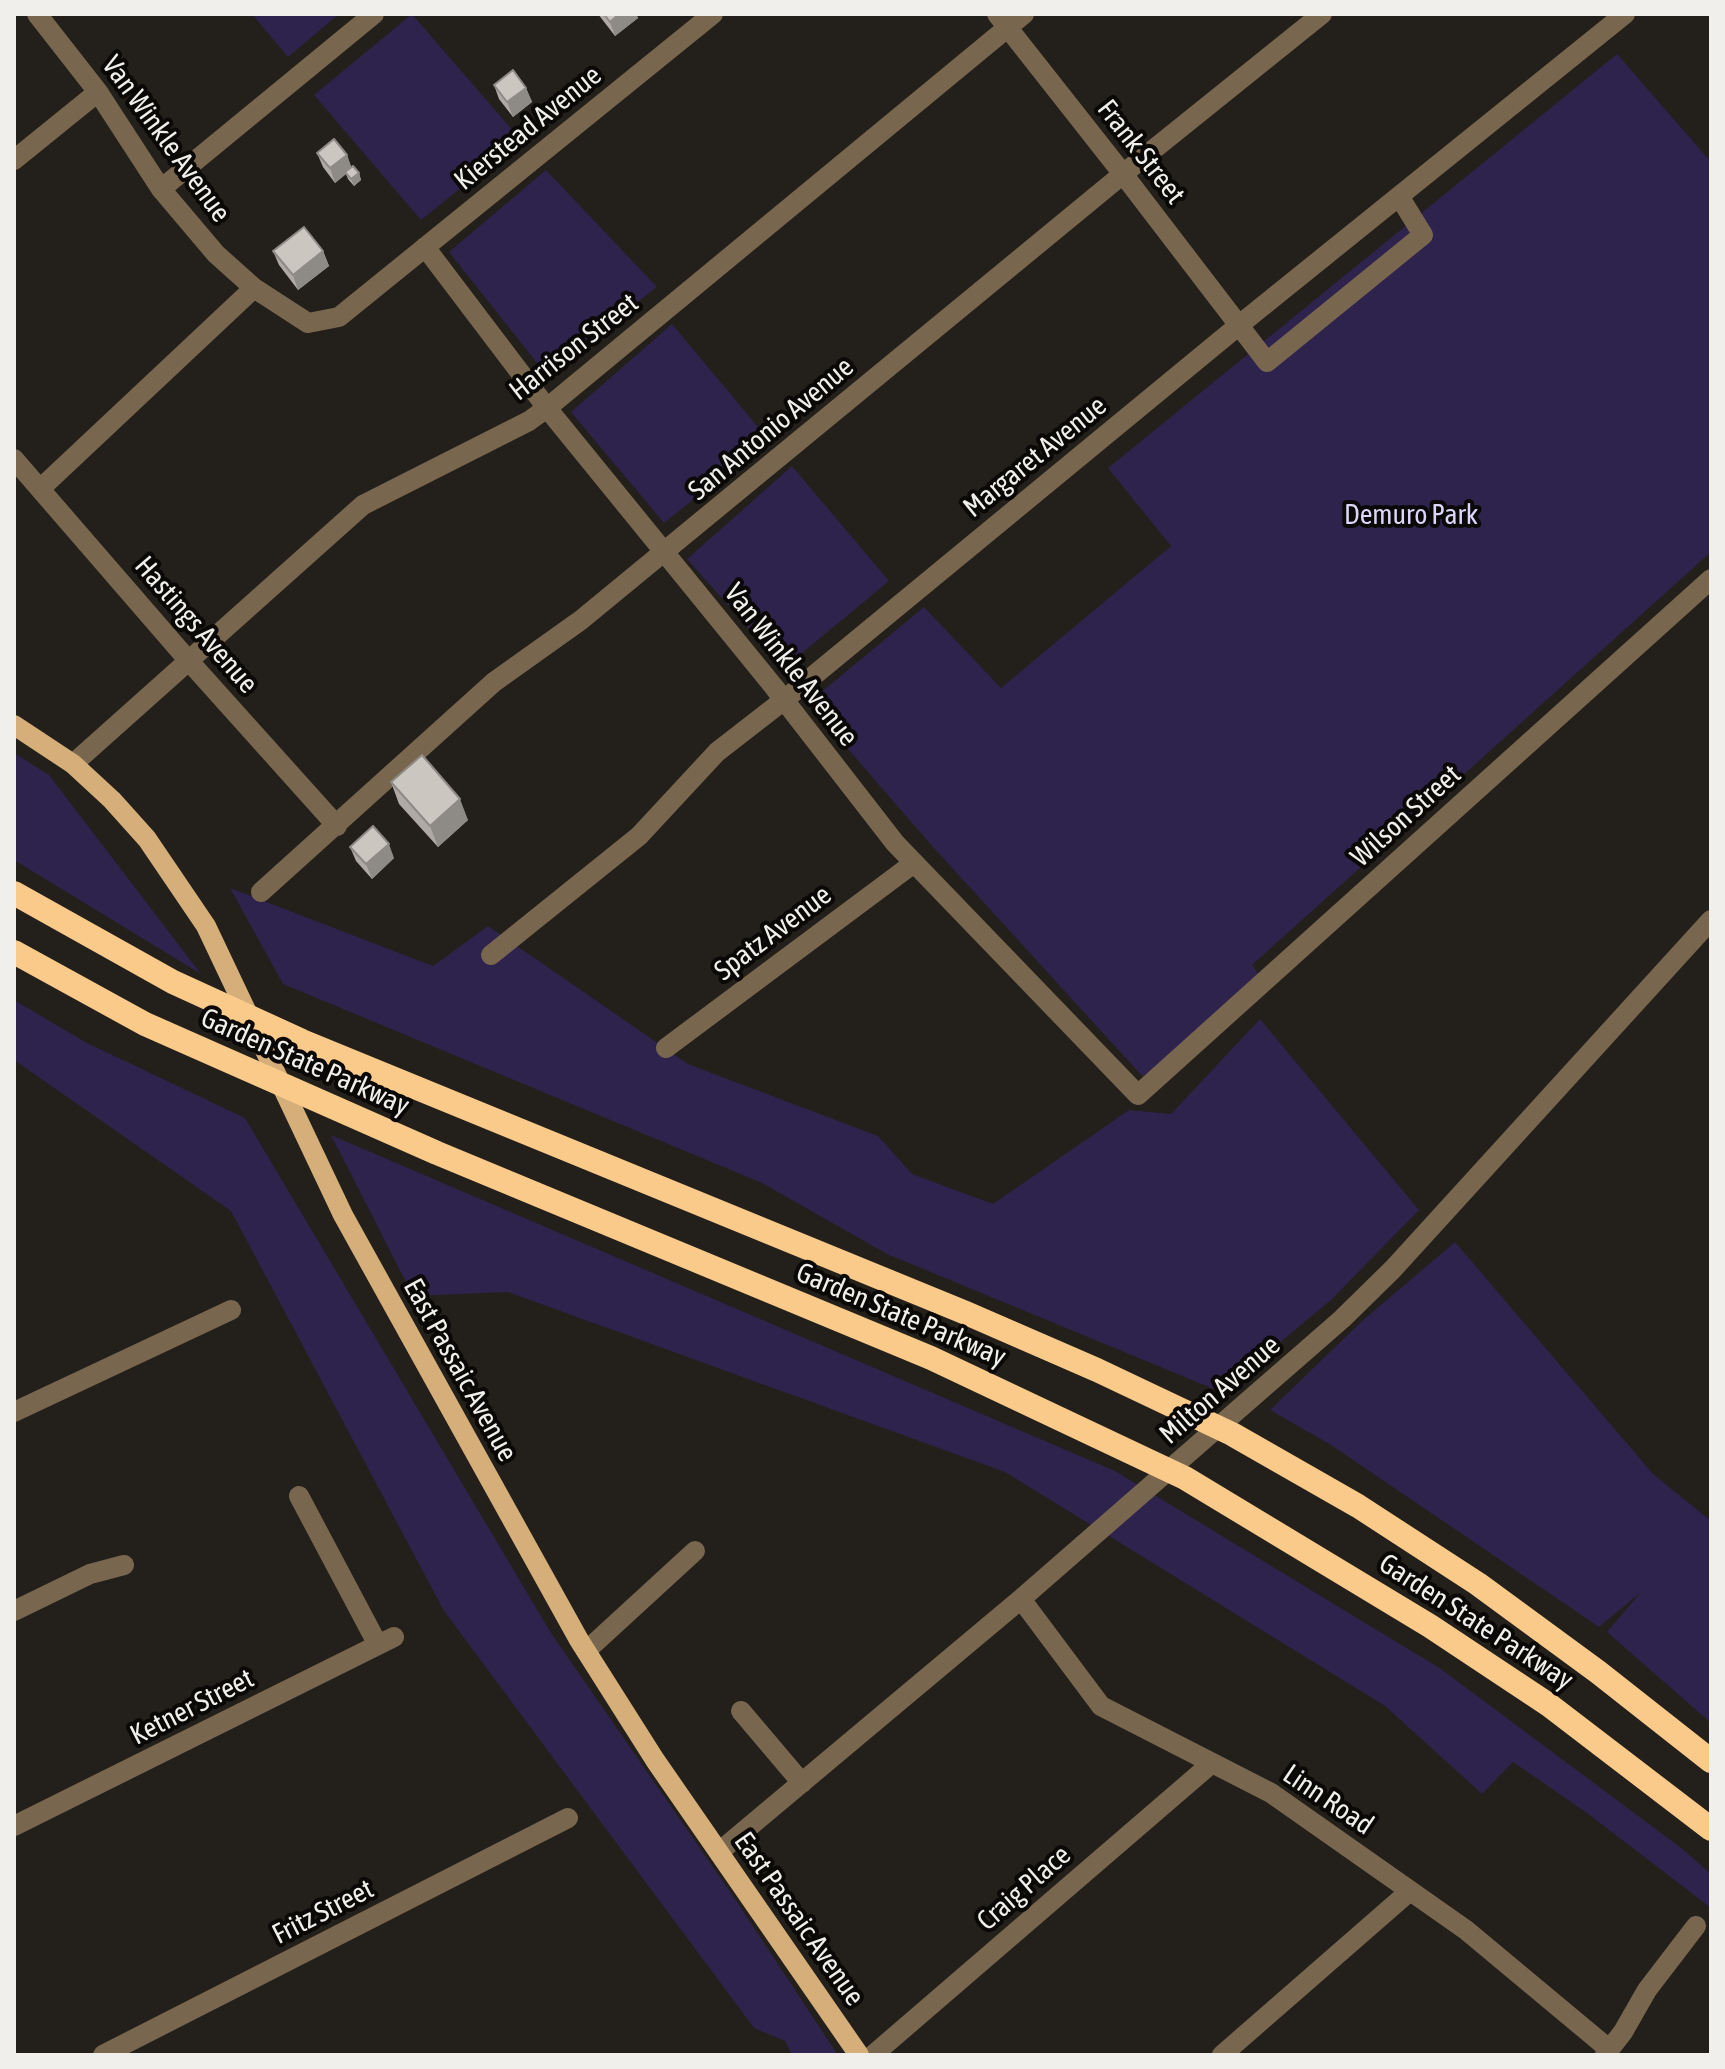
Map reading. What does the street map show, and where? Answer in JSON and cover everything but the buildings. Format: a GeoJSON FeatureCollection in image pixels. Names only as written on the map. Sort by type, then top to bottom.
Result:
{"type":"FeatureCollection","features":[{"type":"Feature","properties":{"kind":"highway","name":"Garden State Parkway"},"geometry":{"type":"LineString","coordinates":[[14,893],[173,982],[302,1041],[952,1307],[1097,1370],[1232,1434],[1358,1506],[1478,1584],[1598,1672],[1711,1761]]}},
{"type":"Feature","properties":{"kind":"highway","name":"Garden State Parkway"},"geometry":{"type":"LineString","coordinates":[[14,952],[145,1024],[437,1153],[931,1358],[1185,1478],[1457,1643],[1549,1705],[1711,1829]]}},
{"type":"Feature","properties":{"kind":"main road","name":"East Passaic Avenue"},"geometry":{"type":"LineString","coordinates":[[14,725],[73,764],[121,810],[178,881],[206,926],[232,978],[343,1215],[586,1651],[655,1760],[859,2055]]}},
{"type":"Feature","properties":{"kind":"street","name":"Van Winkle Avenue"},"geometry":{"type":"LineString","coordinates":[[37,14],[98,92],[161,189],[216,254],[254,288],[308,323],[339,317],[378,285]]}},
{"type":"Feature","properties":{"kind":"street"},"geometry":{"type":"LineString","coordinates":[[161,189],[374,14]]}},
{"type":"Feature","properties":{"kind":"street","name":"Kierstead Avenue"},"geometry":{"type":"LineString","coordinates":[[378,285],[713,14]]}},
{"type":"Feature","properties":{"kind":"street","name":"Harrison Street"},"geometry":{"type":"LineString","coordinates":[[73,764],[363,505],[529,421],[547,408],[1002,21],[1024,14]]}},
{"type":"Feature","properties":{"kind":"street","name":"San Antonio Avenue"},"geometry":{"type":"LineString","coordinates":[[261,892],[494,682],[581,620],[1322,14]]}},
{"type":"Feature","properties":{"kind":"street","name":"Margaret Avenue"},"geometry":{"type":"LineString","coordinates":[[491,955],[639,836],[717,752],[1625,14]]}},
{"type":"Feature","properties":{"kind":"street","name":"Frank Street"},"geometry":{"type":"LineString","coordinates":[[1002,21],[1267,362],[1423,235],[1399,196]]}},
{"type":"Feature","properties":{"kind":"street"},"geometry":{"type":"LineString","coordinates":[[14,160],[98,92]]}},
{"type":"Feature","properties":{"kind":"street","name":"Van Winkle Avenue"},"geometry":{"type":"LineString","coordinates":[[425,247],[547,408],[784,700],[895,843],[1138,1095]]}},
{"type":"Feature","properties":{"kind":"street"},"geometry":{"type":"LineString","coordinates":[[40,489],[254,288]]}},
{"type":"Feature","properties":{"kind":"street","name":"Hastings Avenue"},"geometry":{"type":"LineString","coordinates":[[14,459],[337,826]]}},
{"type":"Feature","properties":{"kind":"street","name":"Wilson Street"},"geometry":{"type":"LineString","coordinates":[[1138,1095],[1711,579]]}},
{"type":"Feature","properties":{"kind":"street","name":"Spatz Avenue"},"geometry":{"type":"LineString","coordinates":[[666,1048],[914,863]]}},
{"type":"Feature","properties":{"kind":"street","name":"Milton Avenue"},"geometry":{"type":"LineString","coordinates":[[719,1852],[1021,1599],[1342,1319],[1393,1269],[1711,920]]}},
{"type":"Feature","properties":{"kind":"street"},"geometry":{"type":"LineString","coordinates":[[14,1412],[231,1310]]}},
{"type":"Feature","properties":{"kind":"street","name":"Ketner Street"},"geometry":{"type":"LineString","coordinates":[[14,1826],[386,1641],[299,1496]]}},
{"type":"Feature","properties":{"kind":"street"},"geometry":{"type":"LineString","coordinates":[[586,1651],[695,1551]]}},
{"type":"Feature","properties":{"kind":"street"},"geometry":{"type":"LineString","coordinates":[[14,1611],[90,1574],[124,1565]]}},
{"type":"Feature","properties":{"kind":"street","name":"Linn Road"},"geometry":{"type":"LineString","coordinates":[[1021,1599],[1101,1706],[1271,1793],[1466,1930],[1608,2053]]}},
{"type":"Feature","properties":{"kind":"street"},"geometry":{"type":"LineString","coordinates":[[741,1711],[802,1783]]}},
{"type":"Feature","properties":{"kind":"street","name":"Craig Place"},"geometry":{"type":"LineString","coordinates":[[873,2055],[1212,1763]]}},
{"type":"Feature","properties":{"kind":"street","name":"Fritz Street"},"geometry":{"type":"LineString","coordinates":[[103,2055],[568,1818]]}},
{"type":"Feature","properties":{"kind":"street"},"geometry":{"type":"LineString","coordinates":[[1222,2055],[1410,1891]]}},
{"type":"Feature","properties":{"kind":"street"},"geometry":{"type":"LineString","coordinates":[[1608,2053],[1647,1990],[1696,1926]]}},
{"type":"Feature","properties":{"kind":"green space"},"geometry":{"type":"Polygon","coordinates":[[[252,14],[339,14],[288,57],[252,14]]]}},
{"type":"Feature","properties":{"kind":"green space"},"geometry":{"type":"Polygon","coordinates":[[[412,14],[521,140],[421,220],[314,95],[412,14]]]}},
{"type":"Feature","properties":{"kind":"green space","name":"Demuro Park"},"geometry":{"type":"Polygon","coordinates":[[[1617,54],[1711,162],[1711,552],[1252,965],[1259,975],[1145,1079],[933,847],[808,703],[924,607],[1001,688],[1171,546],[1108,468],[1617,54]]]}},
{"type":"Feature","properties":{"kind":"green space"},"geometry":{"type":"Polygon","coordinates":[[[546,170],[657,287],[545,373],[449,252],[546,170]]]}},
{"type":"Feature","properties":{"kind":"green space"},"geometry":{"type":"Polygon","coordinates":[[[672,324],[768,439],[664,523],[571,412],[672,324]]]}},
{"type":"Feature","properties":{"kind":"green space"},"geometry":{"type":"Polygon","coordinates":[[[792,466],[889,581],[784,668],[687,559],[792,466]]]}},
{"type":"Feature","properties":{"kind":"green space"},"geometry":{"type":"Polygon","coordinates":[[[14,753],[49,775],[201,974],[14,860],[14,753]]]}},
{"type":"Feature","properties":{"kind":"green space"},"geometry":{"type":"Polygon","coordinates":[[[230,888],[433,966],[488,926],[688,1064],[878,1136],[912,1174],[993,1204],[1129,1110],[1171,1114],[1260,1019],[1419,1210],[1332,1299],[1221,1392],[887,1254],[762,1183],[283,984],[230,888]]]}},
{"type":"Feature","properties":{"kind":"green space"},"geometry":{"type":"Polygon","coordinates":[[[14,1000],[87,1043],[245,1118],[551,1633],[735,1899],[838,2055],[792,2055],[785,2041],[754,2028],[444,1611],[231,1211],[14,1060],[14,1000]]]}},
{"type":"Feature","properties":{"kind":"green space"},"geometry":{"type":"Polygon","coordinates":[[[331,1135],[1115,1471],[1441,1669],[1680,1847],[1711,1874],[1711,1908],[1587,1813],[1513,1762],[1482,1794],[1385,1706],[1005,1472],[508,1292],[413,1296],[331,1135]]]}},
{"type":"Feature","properties":{"kind":"green space"},"geometry":{"type":"Polygon","coordinates":[[[1455,1242],[1653,1474],[1711,1521],[1711,1723],[1607,1632],[1641,1592],[1599,1627],[1331,1445],[1270,1410],[1362,1321],[1455,1242]]]}}]}
